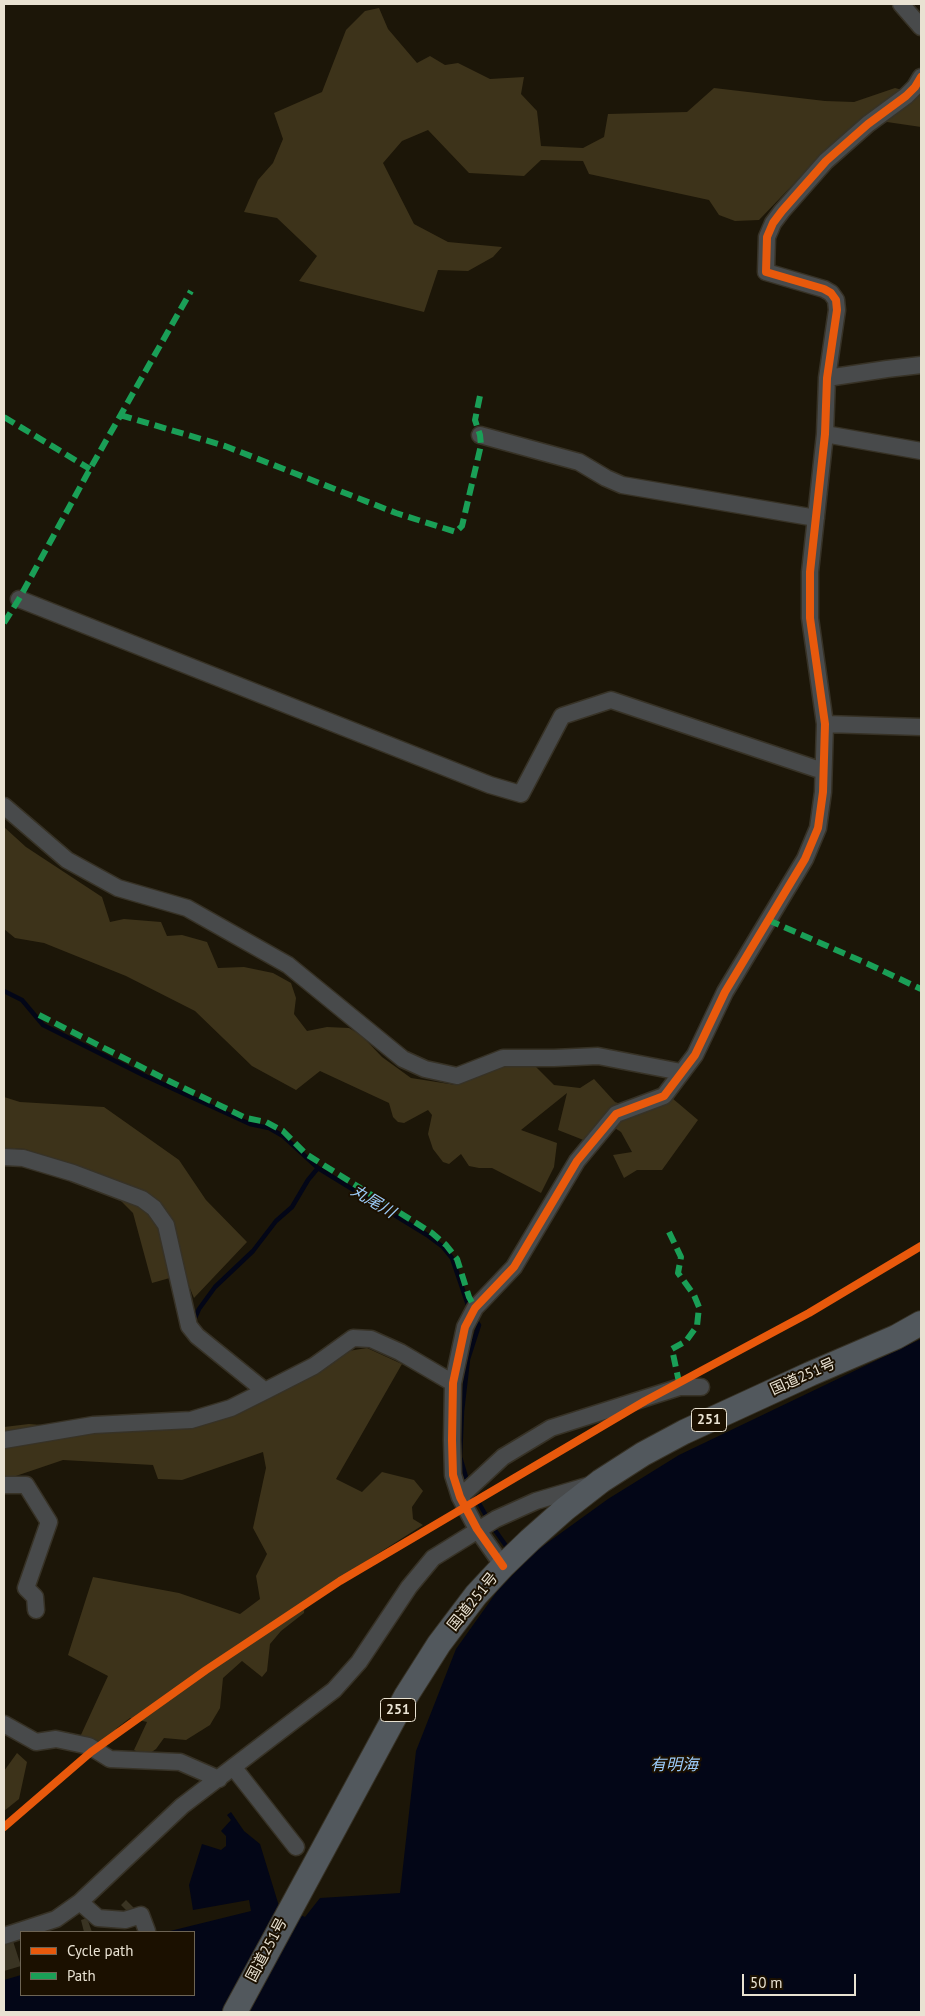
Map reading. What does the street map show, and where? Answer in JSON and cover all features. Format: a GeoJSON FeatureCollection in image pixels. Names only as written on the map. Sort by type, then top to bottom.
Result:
{"type":"FeatureCollection","features":[{"type":"Feature","properties":{"kind":"highway","name":"国道251号"},"geometry":{"type":"LineString","coordinates":[[235,2012],[406,1696],[439,1644],[476,1595],[510,1559],[601,1481],[643,1454],[684,1432],[896,1337],[921,1323]]}},
{"type":"Feature","properties":{"kind":"street"},"geometry":{"type":"LineString","coordinates":[[901,4],[921,27]]}},
{"type":"Feature","properties":{"kind":"street"},"geometry":{"type":"LineString","coordinates":[[510,1559],[454,1475],[452,1440],[454,1383],[465,1327],[471,1315],[514,1267],[576,1161],[616,1114],[664,1096],[696,1055],[725,992],[805,859],[818,828],[823,792],[825,724],[810,618],[810,572],[825,434],[827,378],[837,310],[836,300],[831,293],[824,289],[766,272],[767,237],[777,217],[826,161],[868,124],[919,84]]}},
{"type":"Feature","properties":{"kind":"street"},"geometry":{"type":"LineString","coordinates":[[827,378],[887,368],[921,365]]}},
{"type":"Feature","properties":{"kind":"street"},"geometry":{"type":"LineString","coordinates":[[825,434],[921,451]]}},
{"type":"Feature","properties":{"kind":"street"},"geometry":{"type":"LineString","coordinates":[[480,435],[579,462],[622,485],[816,518]]}},
{"type":"Feature","properties":{"kind":"street"},"geometry":{"type":"LineString","coordinates":[[19,598],[490,785],[521,794],[562,716],[611,700],[824,771]]}},
{"type":"Feature","properties":{"kind":"street"},"geometry":{"type":"LineString","coordinates":[[825,724],[921,727]]}},
{"type":"Feature","properties":{"kind":"street"},"geometry":{"type":"LineString","coordinates":[[4,806],[67,860],[118,888],[187,908],[288,965],[404,1059],[425,1069],[457,1076],[502,1058],[598,1056],[681,1072]]}},
{"type":"Feature","properties":{"kind":"street"},"geometry":{"type":"LineString","coordinates":[[4,1156],[23,1158],[72,1173],[142,1199],[154,1208],[166,1225],[189,1326],[197,1336],[265,1391]]}},
{"type":"Feature","properties":{"kind":"street"},"geometry":{"type":"LineString","coordinates":[[4,1440],[93,1425],[191,1420],[231,1408],[265,1391],[314,1366],[352,1338],[371,1339],[400,1352],[454,1383]]}},
{"type":"Feature","properties":{"kind":"street"},"geometry":{"type":"LineString","coordinates":[[466,1491],[503,1457],[551,1428],[680,1387],[702,1387]]}},
{"type":"Feature","properties":{"kind":"street"},"geometry":{"type":"LineString","coordinates":[[4,1936],[56,1919],[80,1902],[182,1806],[334,1690],[359,1662],[409,1587],[433,1558],[486,1524],[536,1501],[601,1481]]}},
{"type":"Feature","properties":{"kind":"street"},"geometry":{"type":"LineString","coordinates":[[4,1485],[26,1485],[49,1522],[26,1588],[35,1598],[36,1610]]}},
{"type":"Feature","properties":{"kind":"street"},"geometry":{"type":"LineString","coordinates":[[4,1724],[36,1742],[56,1738],[89,1746],[110,1759],[180,1762],[219,1779]]}},
{"type":"Feature","properties":{"kind":"street"},"geometry":{"type":"LineString","coordinates":[[234,1768],[296,1847]]}},
{"type":"Feature","properties":{"kind":"street"},"geometry":{"type":"LineString","coordinates":[[80,1902],[98,1918],[125,1920],[141,1915],[147,1931]]}},
{"type":"Feature","properties":{"kind":"shaded area"},"geometry":{"type":"Polygon","coordinates":[[[379,8],[388,29],[417,63],[430,56],[445,65],[458,63],[490,79],[524,77],[521,94],[537,111],[541,146],[583,148],[604,137],[608,114],[687,112],[714,88],[825,101],[854,102],[895,88],[921,95],[921,127],[887,122],[833,143],[759,220],[735,221],[719,215],[709,200],[589,174],[583,161],[541,160],[524,176],[469,173],[428,130],[402,141],[383,163],[414,224],[448,242],[502,247],[493,257],[468,271],[438,270],[424,312],[299,281],[317,256],[277,218],[244,212],[258,180],[273,163],[283,139],[274,113],[322,92],[346,30],[365,11],[379,8]]]}},
{"type":"Feature","properties":{"kind":"shaded area"},"geometry":{"type":"Polygon","coordinates":[[[4,827],[26,847],[102,897],[110,922],[124,919],[161,922],[167,936],[182,935],[207,942],[218,968],[244,967],[273,973],[291,983],[296,998],[294,1014],[307,1031],[327,1027],[349,1028],[361,1035],[382,1057],[411,1078],[456,1085],[507,1063],[536,1067],[554,1085],[580,1088],[594,1079],[615,1102],[642,1111],[672,1098],[698,1120],[662,1170],[637,1170],[624,1178],[613,1155],[632,1152],[621,1132],[601,1119],[586,1141],[558,1130],[567,1093],[521,1130],[557,1143],[554,1167],[541,1193],[492,1168],[469,1166],[461,1154],[449,1164],[443,1162],[433,1149],[428,1134],[432,1115],[428,1110],[404,1123],[398,1122],[393,1117],[389,1103],[320,1071],[296,1090],[252,1066],[195,1011],[126,976],[44,943],[15,938],[4,929],[4,827]]]}},
{"type":"Feature","properties":{"kind":"shaded area"},"geometry":{"type":"Polygon","coordinates":[[[4,1097],[20,1102],[104,1107],[179,1160],[206,1200],[247,1242],[194,1298],[184,1274],[152,1283],[133,1213],[99,1179],[25,1149],[4,1148],[4,1097]]]}},
{"type":"Feature","properties":{"kind":"shaded area"},"geometry":{"type":"Polygon","coordinates":[[[367,1348],[402,1364],[336,1479],[362,1492],[382,1472],[414,1480],[423,1491],[412,1507],[413,1519],[423,1525],[305,1600],[304,1613],[281,1631],[270,1644],[267,1671],[262,1677],[242,1661],[223,1678],[220,1708],[210,1725],[186,1740],[164,1738],[156,1749],[146,1756],[134,1750],[147,1722],[130,1718],[117,1728],[102,1751],[80,1737],[108,1676],[68,1655],[93,1577],[179,1593],[240,1614],[260,1599],[256,1576],[267,1554],[253,1528],[266,1468],[263,1452],[182,1480],[158,1479],[153,1465],[63,1460],[4,1480],[4,1427],[29,1424],[93,1429],[192,1427],[348,1351],[367,1348]]]}},
{"type":"Feature","properties":{"kind":"shaded area"},"geometry":{"type":"Polygon","coordinates":[[[17,1753],[27,1762],[19,1799],[4,1811],[4,1771],[17,1753]]]}},
{"type":"Feature","properties":{"kind":"water","name":"有明海"},"geometry":{"type":"Polygon","coordinates":[[[921,1339],[921,2012],[4,2012],[4,1980],[20,1975],[20,1996],[195,1996],[195,1931],[170,1931],[251,1911],[249,1900],[193,1910],[189,1885],[202,1844],[221,1850],[226,1846],[226,1836],[221,1831],[231,1820],[227,1815],[231,1812],[244,1831],[260,1844],[279,1906],[305,1917],[320,1898],[400,1893],[416,1751],[456,1649],[498,1590],[536,1551],[608,1499],[679,1455],[921,1339]]]}},
{"type":"Feature","properties":{"kind":"building"},"geometry":{"type":"Polygon","coordinates":[[[126,1900],[135,1909],[130,1914],[121,1905],[126,1900]]]}},
{"type":"Feature","properties":{"kind":"building"},"geometry":{"type":"Polygon","coordinates":[[[87,1918],[92,1931],[84,1931],[81,1920],[87,1918]]]}},
{"type":"Feature","properties":{"kind":"building"},"geometry":{"type":"Polygon","coordinates":[[[13,1941],[20,1966],[4,1971],[4,1944],[13,1941]]]}},
{"type":"Feature","properties":{"kind":"waterway","name":"丸尾川"},"geometry":{"type":"LineString","coordinates":[[4,991],[22,1000],[43,1025],[143,1075],[250,1124],[269,1128],[283,1136],[318,1168],[427,1235],[443,1247],[452,1258],[469,1308]]}},
{"type":"Feature","properties":{"kind":"waterway"},"geometry":{"type":"LineString","coordinates":[[194,1320],[199,1309],[215,1287],[253,1251],[276,1221],[292,1207],[308,1180],[318,1168]]}},
{"type":"Feature","properties":{"kind":"waterway","name":"丸尾川"},"geometry":{"type":"LineString","coordinates":[[468,1484],[460,1457],[462,1411],[468,1359],[479,1325],[473,1317]]}},
{"type":"Feature","properties":{"kind":"waterway","name":"丸尾川"},"geometry":{"type":"LineString","coordinates":[[472,1491],[488,1519]]}},
{"type":"Feature","properties":{"kind":"waterway","name":"丸尾川"},"geometry":{"type":"LineString","coordinates":[[492,1526],[509,1550]]}},
{"type":"Feature","properties":{"kind":"marked path"},"geometry":{"type":"LineString","coordinates":[[4,623],[191,291]]}},
{"type":"Feature","properties":{"kind":"marked path"},"geometry":{"type":"LineString","coordinates":[[120,415],[225,446],[396,513],[456,532],[462,526],[481,445],[475,420],[481,391]]}},
{"type":"Feature","properties":{"kind":"marked path"},"geometry":{"type":"LineString","coordinates":[[4,417],[90,469]]}},
{"type":"Feature","properties":{"kind":"marked path"},"geometry":{"type":"LineString","coordinates":[[768,920],[921,989]]}},
{"type":"Feature","properties":{"kind":"marked path"},"geometry":{"type":"LineString","coordinates":[[39,1015],[246,1118],[266,1122],[283,1131],[306,1154],[432,1233],[446,1245],[457,1259],[469,1297],[475,1308]]}},
{"type":"Feature","properties":{"kind":"marked path"},"geometry":{"type":"LineString","coordinates":[[669,1232],[681,1257],[678,1273],[694,1295],[699,1307],[697,1326],[686,1341],[672,1349],[680,1387]]}},
{"type":"Feature","properties":{"kind":"cycle path"},"geometry":{"type":"LineString","coordinates":[[503,1566],[477,1529],[460,1497],[453,1475],[453,1383],[465,1327],[475,1308],[514,1267],[577,1161],[616,1114],[664,1096],[695,1055],[725,992],[805,859],[818,828],[823,792],[825,724],[810,618],[810,572],[825,434],[827,378],[837,310],[836,300],[831,293],[824,289],[766,272],[767,237],[773,223],[782,211],[826,161],[868,124],[906,96],[921,77]]}},
{"type":"Feature","properties":{"kind":"cycle path"},"geometry":{"type":"LineString","coordinates":[[4,1827],[91,1752],[206,1670],[340,1581],[645,1401],[809,1313],[921,1246]]}}]}
